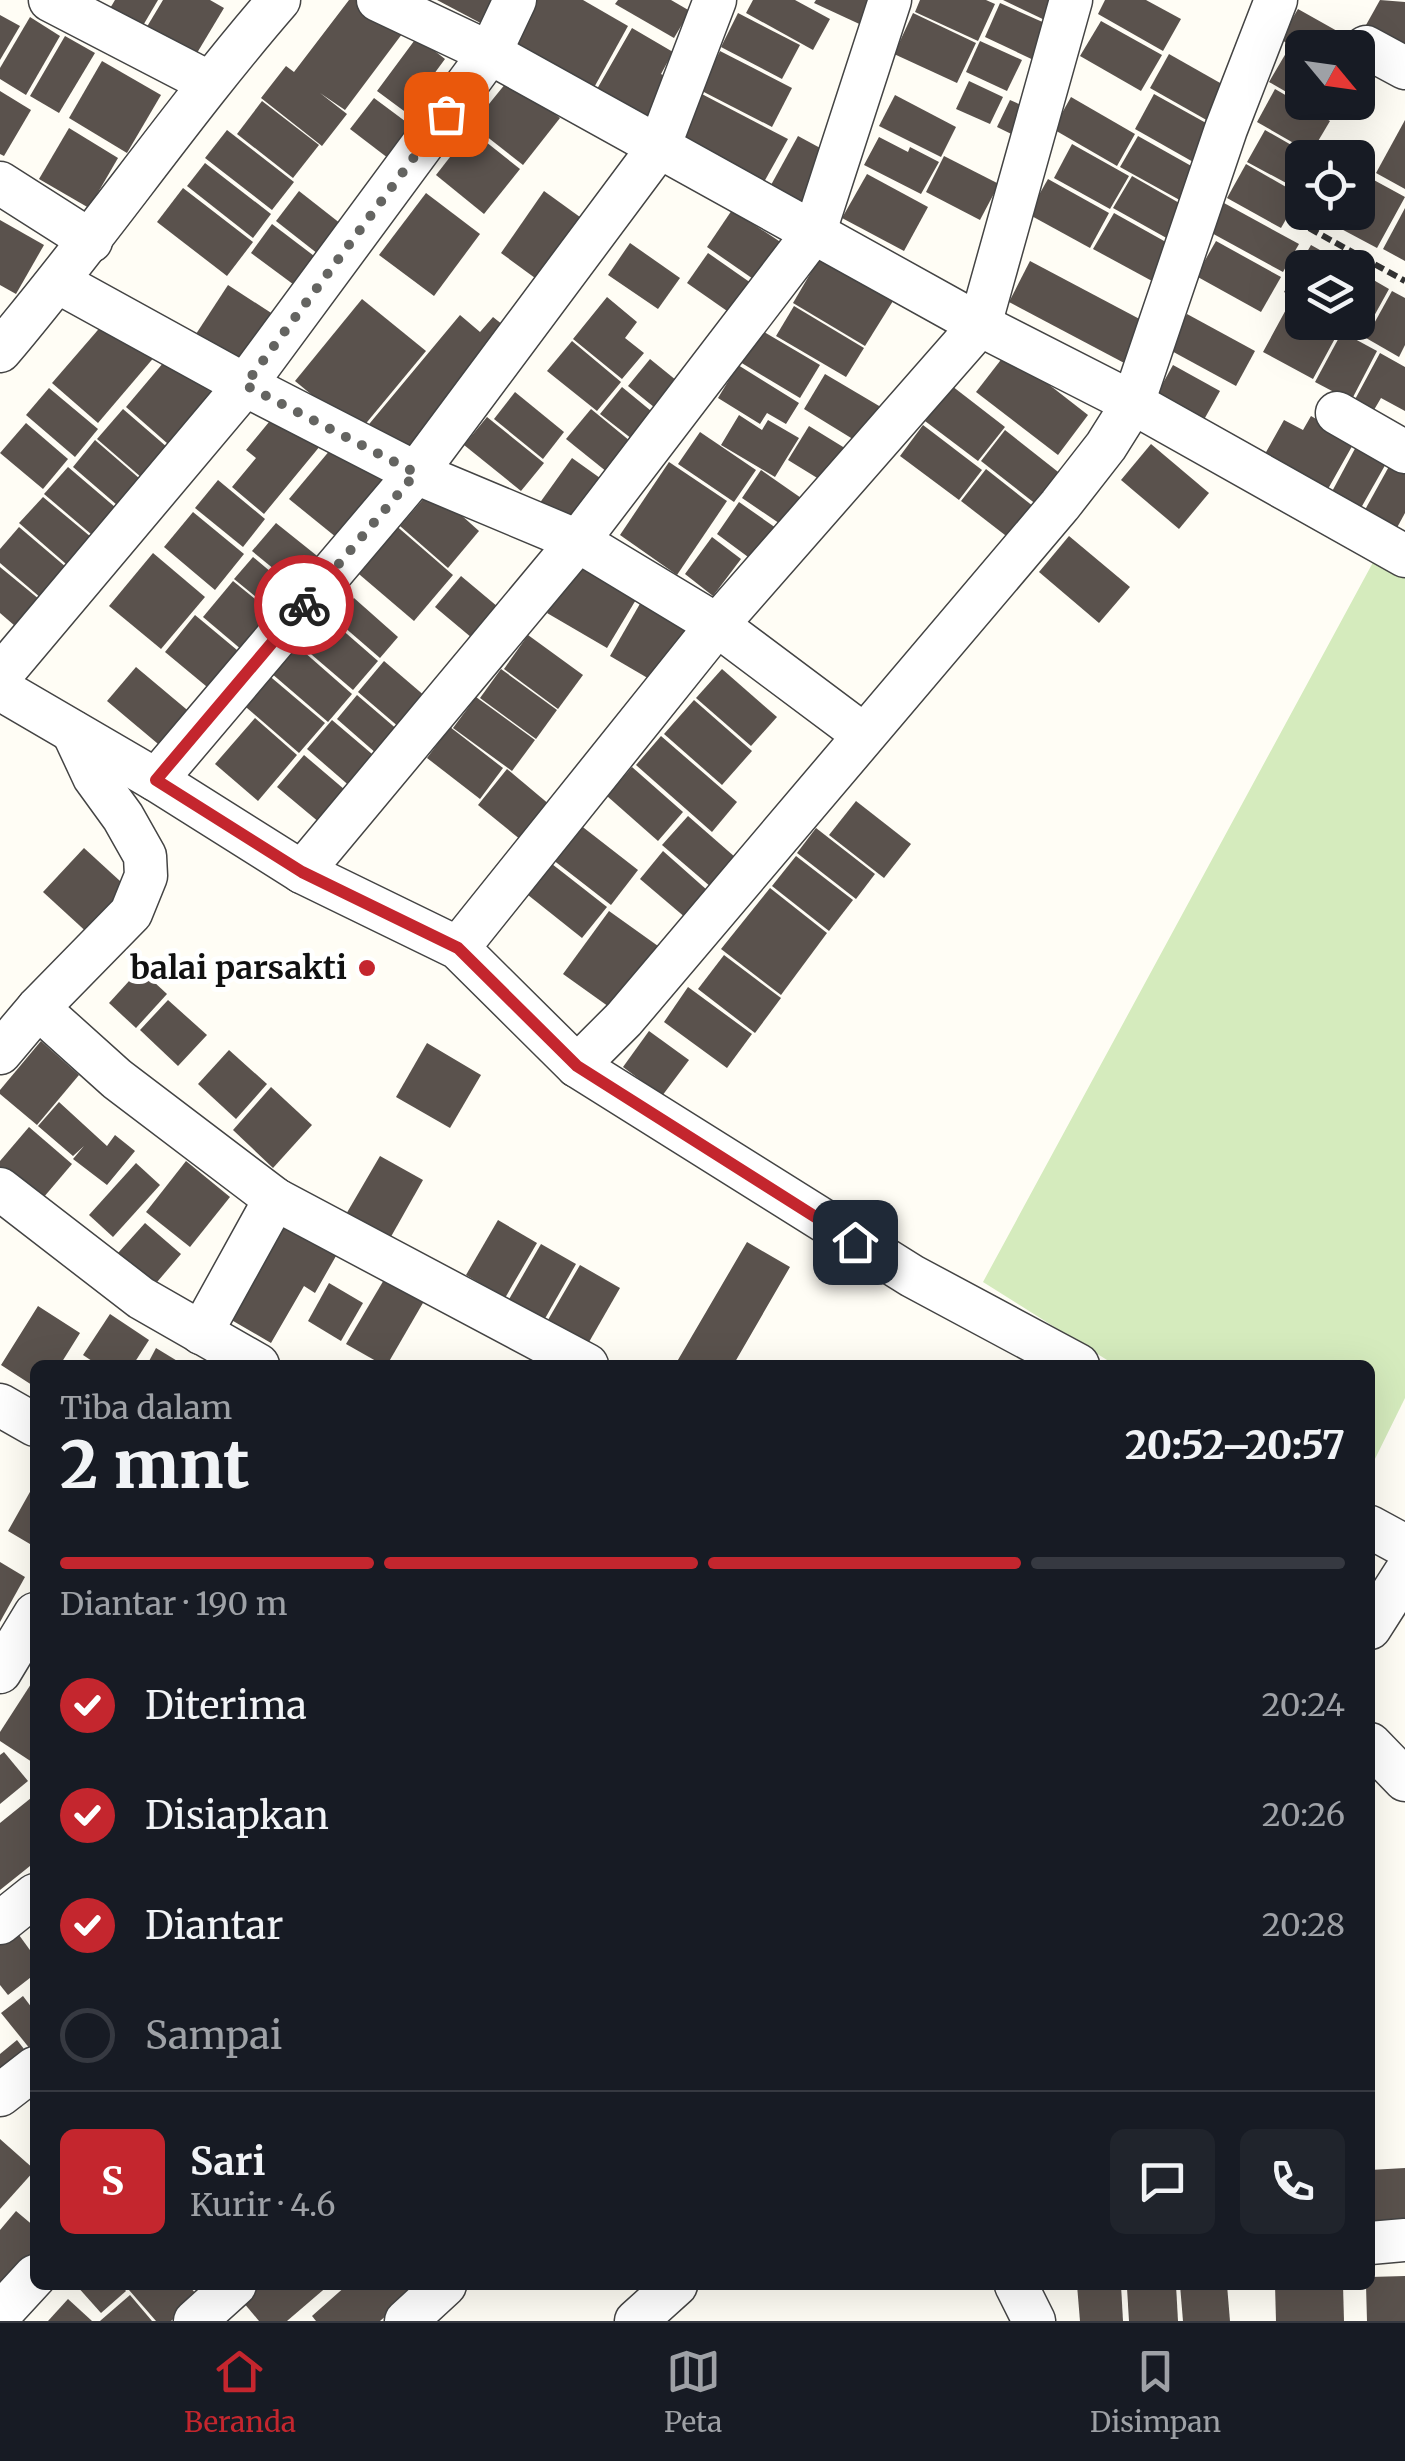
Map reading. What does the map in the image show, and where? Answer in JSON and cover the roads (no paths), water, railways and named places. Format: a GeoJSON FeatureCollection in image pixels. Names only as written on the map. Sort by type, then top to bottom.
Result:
{"type":"FeatureCollection","features":[{"type":"Feature","properties":{"kind":"street"},"geometry":{"type":"LineString","coordinates":[[50,0],[208,82]]}},
{"type":"Feature","properties":{"kind":"street"},"geometry":{"type":"LineString","coordinates":[[0,351],[91,241],[208,82],[279,0]]}},
{"type":"Feature","properties":{"kind":"street"},"geometry":{"type":"LineString","coordinates":[[378,0],[490,53],[980,324],[1133,402],[1405,556]]}},
{"type":"Feature","properties":{"kind":"street"},"geometry":{"type":"LineString","coordinates":[[0,676],[245,385],[490,53],[515,0]]}},
{"type":"Feature","properties":{"kind":"street"},"geometry":{"type":"LineString","coordinates":[[156,780],[416,473],[659,147],[715,0]]}},
{"type":"Feature","properties":{"kind":"street"},"geometry":{"type":"LineString","coordinates":[[302,872],[578,541],[815,231],[890,0]]}},
{"type":"Feature","properties":{"kind":"street"},"geometry":{"type":"LineString","coordinates":[[458,948],[717,625],[980,324],[1071,0]]}},
{"type":"Feature","properties":{"kind":"street"},"geometry":{"type":"LineString","coordinates":[[577,1066],[624,1019],[1106,446],[1133,402],[1226,129],[1276,0]]}},
{"type":"Feature","properties":{"kind":"street"},"geometry":{"type":"LineString","coordinates":[[1375,53],[1405,68]]}},
{"type":"Feature","properties":{"kind":"street"},"geometry":{"type":"LineString","coordinates":[[0,184],[91,241]]}},
{"type":"Feature","properties":{"kind":"street"},"geometry":{"type":"LineString","coordinates":[[58,282],[416,473],[578,541],[717,625],[864,735]]}},
{"type":"Feature","properties":{"kind":"street"},"geometry":{"type":"LineString","coordinates":[[1337,414],[1405,452]]}},
{"type":"Feature","properties":{"kind":"street"},"geometry":{"type":"LineString","coordinates":[[0,690],[156,780],[302,872],[458,948],[577,1066],[912,1276],[1069,1360]]}},
{"type":"Feature","properties":{"kind":"street"},"geometry":{"type":"LineString","coordinates":[[0,1053],[131,913],[146,876],[145,856],[124,817],[94,778],[73,732]]}},
{"type":"Feature","properties":{"kind":"street"},"geometry":{"type":"LineString","coordinates":[[38,1008],[117,1079],[275,1199],[578,1360]]}},
{"type":"Feature","properties":{"kind":"street"},"geometry":{"type":"LineString","coordinates":[[0,1189],[141,1298],[249,1360]]}},
{"type":"Feature","properties":{"kind":"street"},"geometry":{"type":"LineString","coordinates":[[201,1333],[275,1199]]}},
{"type":"Feature","properties":{"kind":"street"},"geometry":{"type":"LineString","coordinates":[[0,1405],[30,1422]]}},
{"type":"Feature","properties":{"kind":"street"},"geometry":{"type":"LineString","coordinates":[[1375,1529],[1405,1546]]}},
{"type":"Feature","properties":{"kind":"street"},"geometry":{"type":"LineString","coordinates":[[1375,1620],[1405,1574]]}},
{"type":"Feature","properties":{"kind":"street"},"geometry":{"type":"LineString","coordinates":[[10,1669],[30,1625]]}},
{"type":"Feature","properties":{"kind":"street"},"geometry":{"type":"LineString","coordinates":[[1375,1749],[1405,1780]]}},
{"type":"Feature","properties":{"kind":"street"},"geometry":{"type":"LineString","coordinates":[[0,1923],[30,1899]]}},
{"type":"Feature","properties":{"kind":"street"},"geometry":{"type":"LineString","coordinates":[[0,2095],[30,2072]]}},
{"type":"Feature","properties":{"kind":"street"},"geometry":{"type":"LineString","coordinates":[[1375,2243],[1405,2240]]}},
{"type":"Feature","properties":{"kind":"street"},"geometry":{"type":"LineString","coordinates":[[0,2314],[30,2281]]}},
{"type":"Feature","properties":{"kind":"street"},"geometry":{"type":"LineString","coordinates":[[194,2321],[229,2290]]}},
{"type":"Feature","properties":{"kind":"street"},"geometry":{"type":"LineString","coordinates":[[406,2321],[440,2290]]}},
{"type":"Feature","properties":{"kind":"street"},"geometry":{"type":"LineString","coordinates":[[636,2321],[670,2290]]}},
{"type":"Feature","properties":{"kind":"street"},"geometry":{"type":"LineString","coordinates":[[1018,2290],[1034,2321]]}},
{"type":"Feature","properties":{"kind":"place","name":"balai parsakti"},"geometry":{"type":"Point","coordinates":[367,968]}}]}
